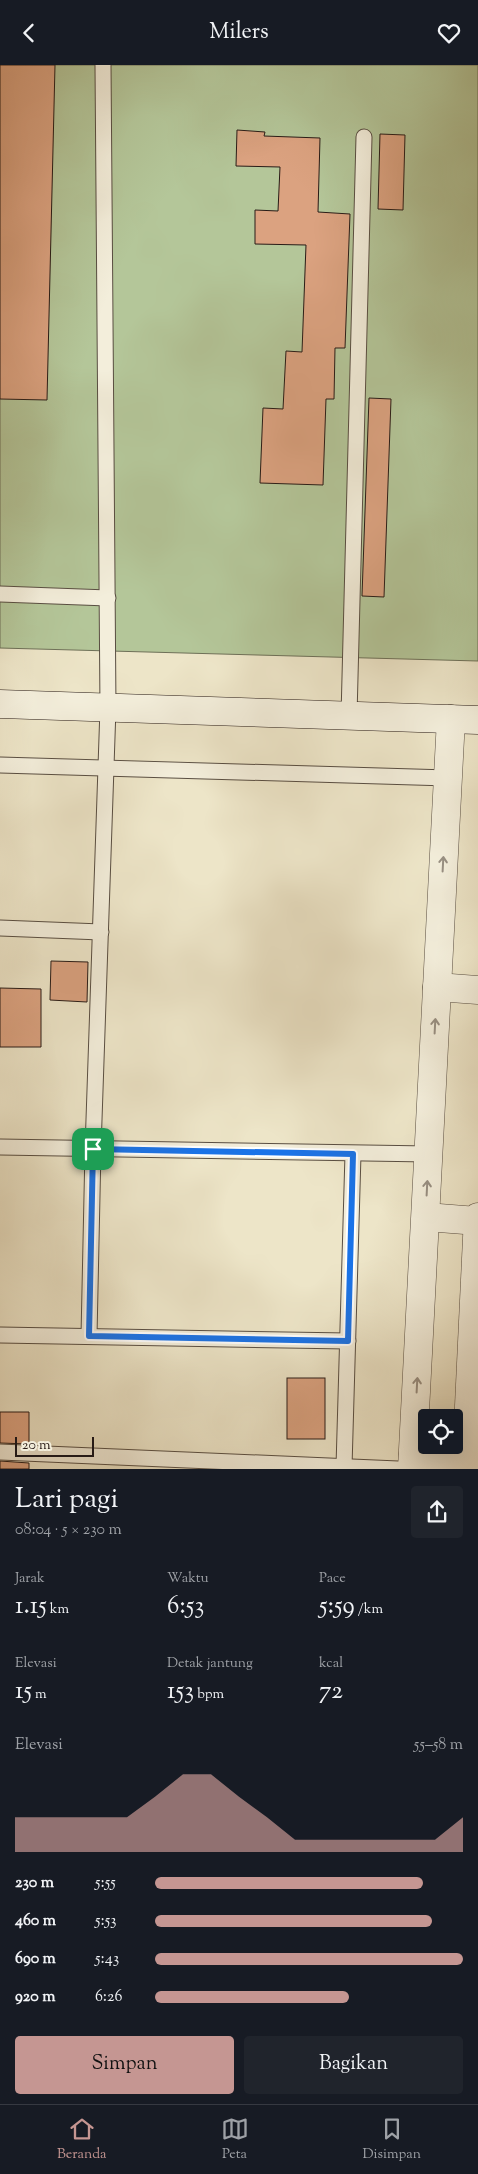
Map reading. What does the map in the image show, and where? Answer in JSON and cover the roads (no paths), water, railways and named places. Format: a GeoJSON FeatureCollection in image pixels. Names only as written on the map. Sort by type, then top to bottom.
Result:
{"type":"FeatureCollection","features":[{"type":"Feature","properties":{"kind":"street"},"geometry":{"type":"LineString","coordinates":[[0,704],[478,720]]}},
{"type":"Feature","properties":{"kind":"street"},"geometry":{"type":"LineString","coordinates":[[421,1409],[426,1217],[451,719]]}},
{"type":"Feature","properties":{"kind":"street"},"geometry":{"type":"LineString","coordinates":[[437,987],[478,990]]}},
{"type":"Feature","properties":{"kind":"street"},"geometry":{"type":"LineString","coordinates":[[426,1217],[478,1221]]}},
{"type":"Feature","properties":{"kind":"street"},"geometry":{"type":"LineString","coordinates":[[418,1430],[408,1464],[470,1461],[466,1422],[478,1217]]}},
{"type":"Feature","properties":{"kind":"lane"},"geometry":{"type":"LineString","coordinates":[[89,1336],[93,1149],[108,708],[103,65]]}},
{"type":"Feature","properties":{"kind":"lane"},"geometry":{"type":"LineString","coordinates":[[349,716],[364,137]]}},
{"type":"Feature","properties":{"kind":"lane"},"geometry":{"type":"LineString","coordinates":[[0,594],[108,598]]}},
{"type":"Feature","properties":{"kind":"lane"},"geometry":{"type":"LineString","coordinates":[[0,765],[448,778]]}},
{"type":"Feature","properties":{"kind":"lane"},"geometry":{"type":"LineString","coordinates":[[0,929],[101,932]]}},
{"type":"Feature","properties":{"kind":"lane"},"geometry":{"type":"LineString","coordinates":[[0,1147],[429,1155]]}},
{"type":"Feature","properties":{"kind":"lane"},"geometry":{"type":"LineString","coordinates":[[344,1467],[353,1154]]}},
{"type":"Feature","properties":{"kind":"lane"},"geometry":{"type":"LineString","coordinates":[[0,1335],[348,1341]]}},
{"type":"Feature","properties":{"kind":"lane"},"geometry":{"type":"LineString","coordinates":[[0,1452],[344,1467],[408,1464]]}}]}
